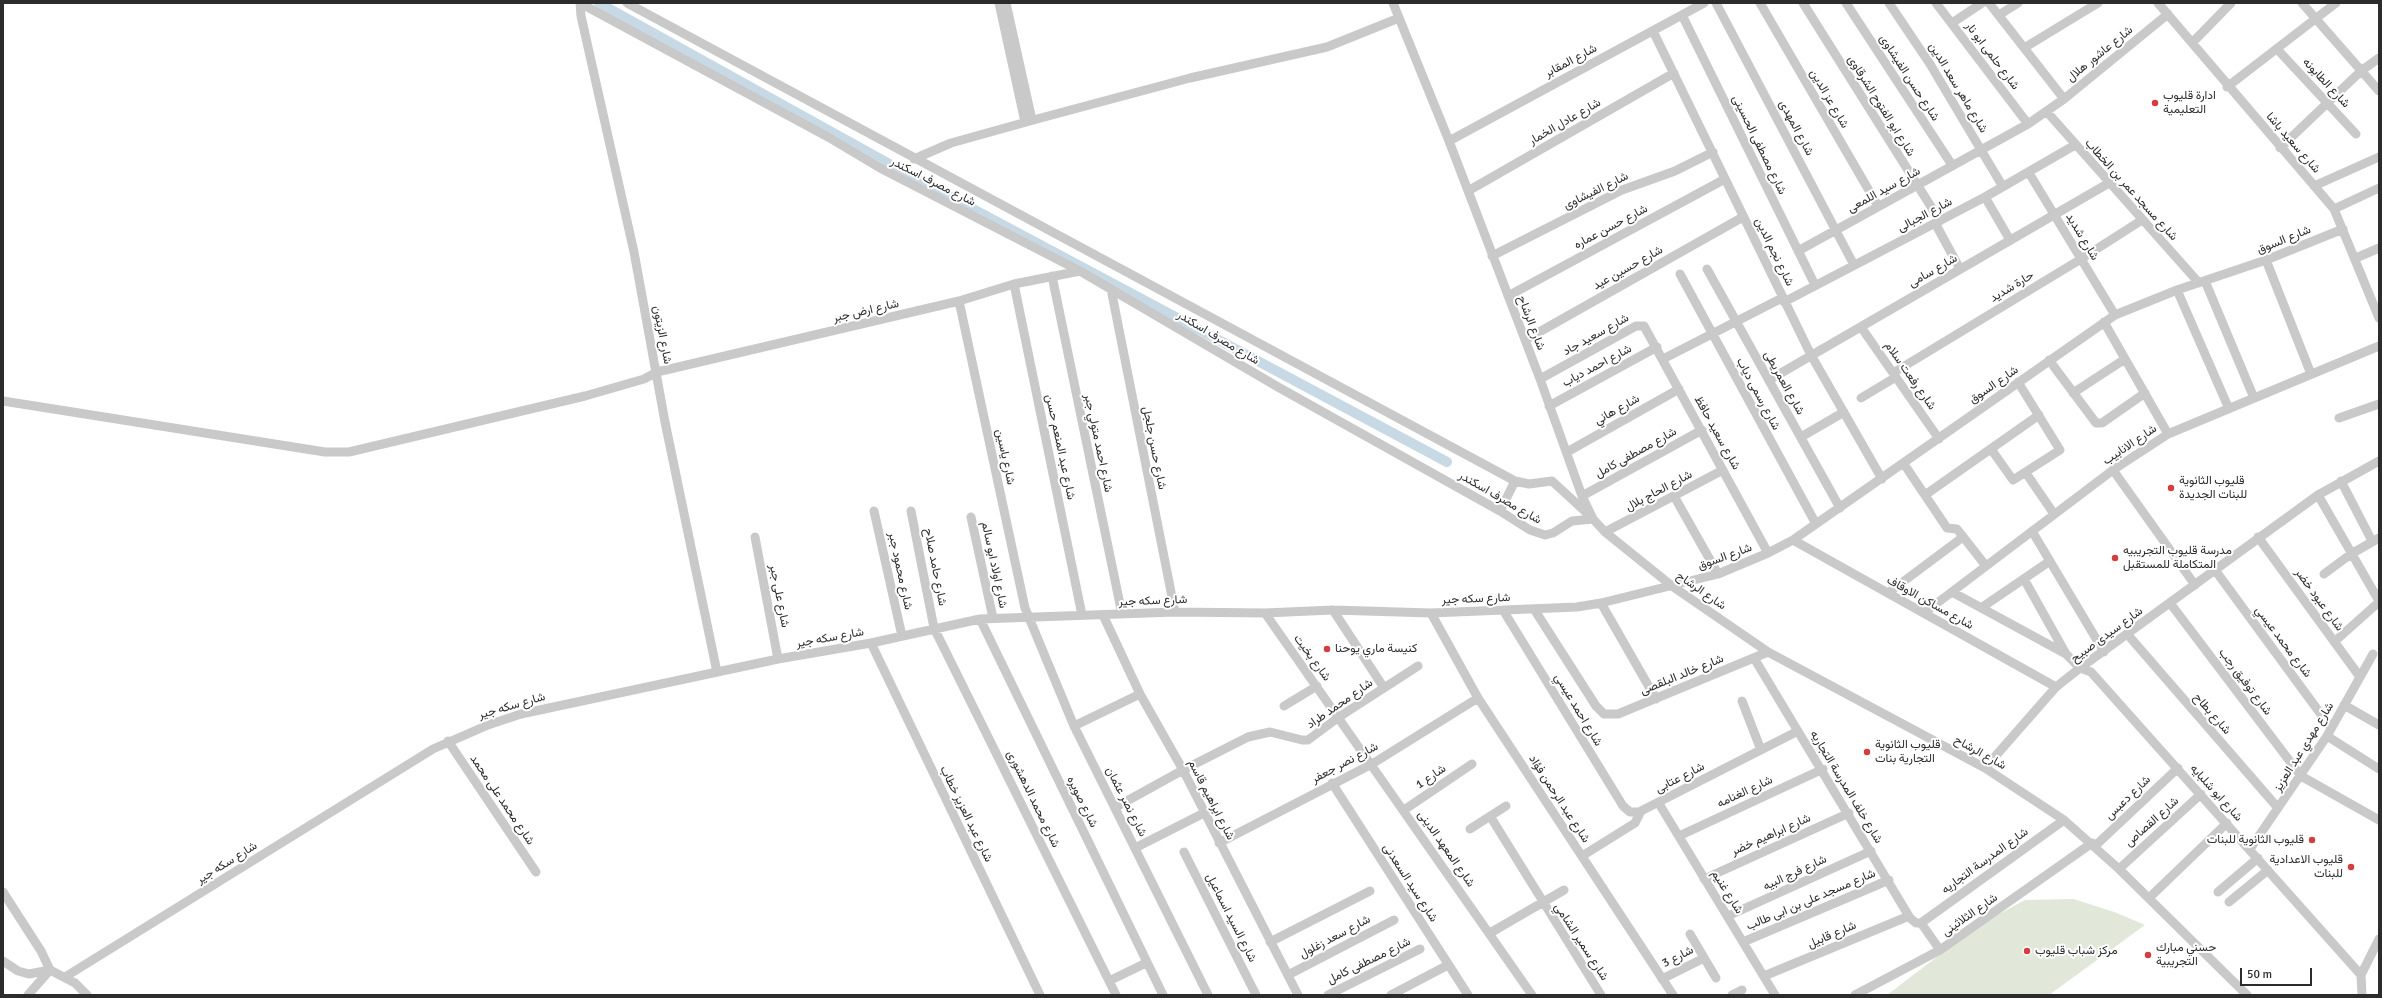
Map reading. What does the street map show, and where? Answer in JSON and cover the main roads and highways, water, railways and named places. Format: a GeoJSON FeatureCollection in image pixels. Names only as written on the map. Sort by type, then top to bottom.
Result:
{"type":"FeatureCollection","features":[{"type":"Feature","properties":{"kind":"waterway"},"geometry":{"type":"LineString","coordinates":[[599,3],[904,172],[1447,462]]}},
{"type":"Feature","properties":{"kind":"place","name":"ادارة قليوب التعليمية"},"geometry":{"type":"Point","coordinates":[2155,103]}},
{"type":"Feature","properties":{"kind":"place","name":"قليوب الثانوية للبنات الجديدة"},"geometry":{"type":"Point","coordinates":[2171,488]}},
{"type":"Feature","properties":{"kind":"place","name":"مدرسة قليوب التجريبيه المتكاملة للمستقبل"},"geometry":{"type":"Point","coordinates":[2115,558]}},
{"type":"Feature","properties":{"kind":"place","name":"كنيسة ماري يوحنا"},"geometry":{"type":"Point","coordinates":[1327,649]}},
{"type":"Feature","properties":{"kind":"place","name":"قليوب الثانوية التجارية بنات"},"geometry":{"type":"Point","coordinates":[1867,752]}},
{"type":"Feature","properties":{"kind":"place","name":"قليوب الثانوية للبنات"},"geometry":{"type":"Point","coordinates":[2312,840]}},
{"type":"Feature","properties":{"kind":"place","name":"قليوب الاعدادية للبنات"},"geometry":{"type":"Point","coordinates":[2351,867]}},
{"type":"Feature","properties":{"kind":"place","name":"مركز شباب قليوب"},"geometry":{"type":"Point","coordinates":[2027,951]}},
{"type":"Feature","properties":{"kind":"place","name":"حسني مبارك التجريبية"},"geometry":{"type":"Point","coordinates":[2148,955]}}]}
